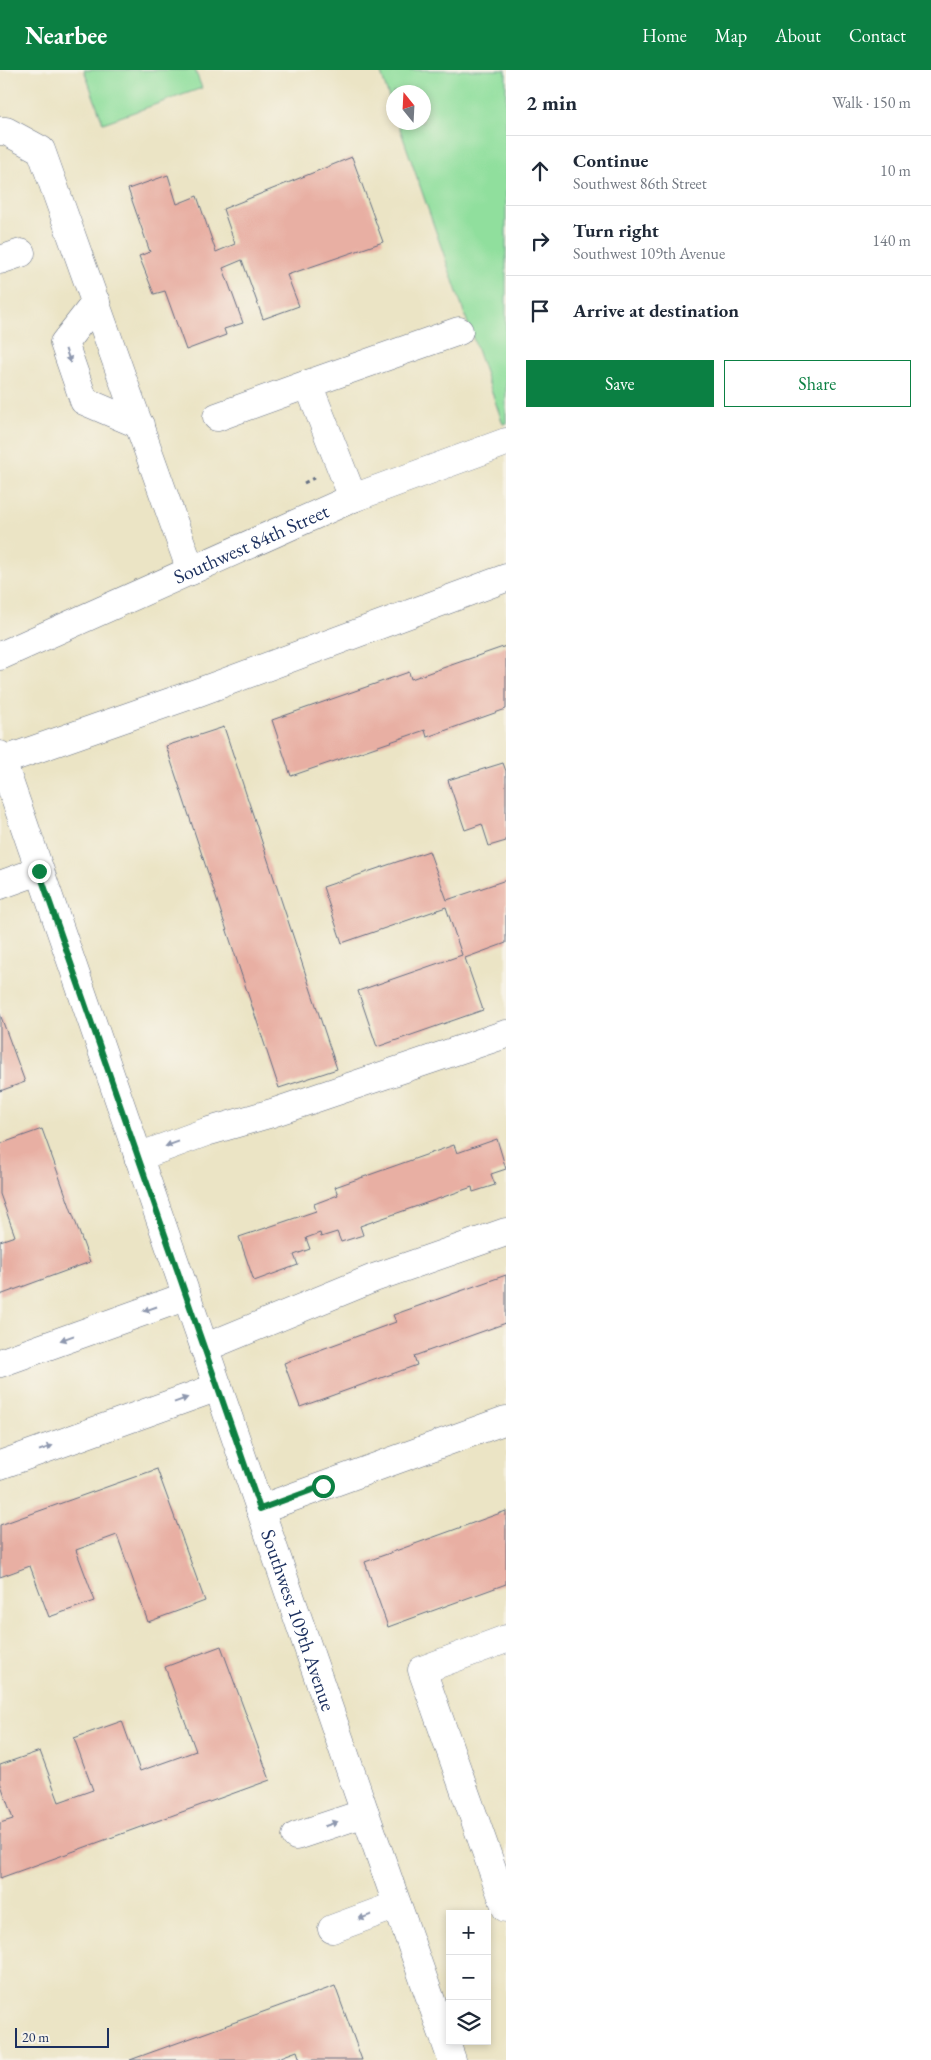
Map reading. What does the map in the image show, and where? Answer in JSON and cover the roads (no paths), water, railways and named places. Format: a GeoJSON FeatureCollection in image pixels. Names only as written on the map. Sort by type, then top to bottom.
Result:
{"type":"FeatureCollection","features":[{"type":"Feature","properties":{"kind":"street"},"geometry":{"type":"LineString","coordinates":[[0,131],[6,132],[41,150],[191,571]]}},
{"type":"Feature","properties":{"kind":"street"},"geometry":{"type":"LineString","coordinates":[[96,302],[64,343],[84,401],[140,425]]}},
{"type":"Feature","properties":{"kind":"street"},"geometry":{"type":"LineString","coordinates":[[217,417],[459,331]]}},
{"type":"Feature","properties":{"kind":"street"},"geometry":{"type":"LineString","coordinates":[[308,384],[353,498]]}},
{"type":"Feature","properties":{"kind":"street","name":"Southwest 84th Street"},"geometry":{"type":"LineString","coordinates":[[0,656],[353,498],[506,442]]}},
{"type":"Feature","properties":{"kind":"street"},"geometry":{"type":"LineString","coordinates":[[3,769],[61,740],[199,692],[506,578]]}},
{"type":"Feature","properties":{"kind":"street","name":"Southwest 109th Avenue"},"geometry":{"type":"LineString","coordinates":[[3,769],[452,2060]]}},
{"type":"Feature","properties":{"kind":"street"},"geometry":{"type":"LineString","coordinates":[[0,885],[39,871]]}},
{"type":"Feature","properties":{"kind":"street"},"geometry":{"type":"LineString","coordinates":[[138,1157],[206,1132],[272,1113],[506,1034]]}},
{"type":"Feature","properties":{"kind":"street"},"geometry":{"type":"LineString","coordinates":[[204,1348],[374,1278],[506,1232]]}},
{"type":"Feature","properties":{"kind":"street"},"geometry":{"type":"LineString","coordinates":[[0,1363],[187,1296]]}},
{"type":"Feature","properties":{"kind":"street"},"geometry":{"type":"LineString","coordinates":[[0,1465],[218,1387]]}},
{"type":"Feature","properties":{"kind":"street"},"geometry":{"type":"LineString","coordinates":[[260,1509],[506,1420]]}},
{"type":"Feature","properties":{"kind":"street"},"geometry":{"type":"LineString","coordinates":[[506,1639],[422,1670],[506,1908]]}},
{"type":"Feature","properties":{"kind":"street"},"geometry":{"type":"LineString","coordinates":[[296,1836],[365,1812]]}},
{"type":"Feature","properties":{"kind":"street"},"geometry":{"type":"LineString","coordinates":[[332,1929],[397,1905]]}}]}
